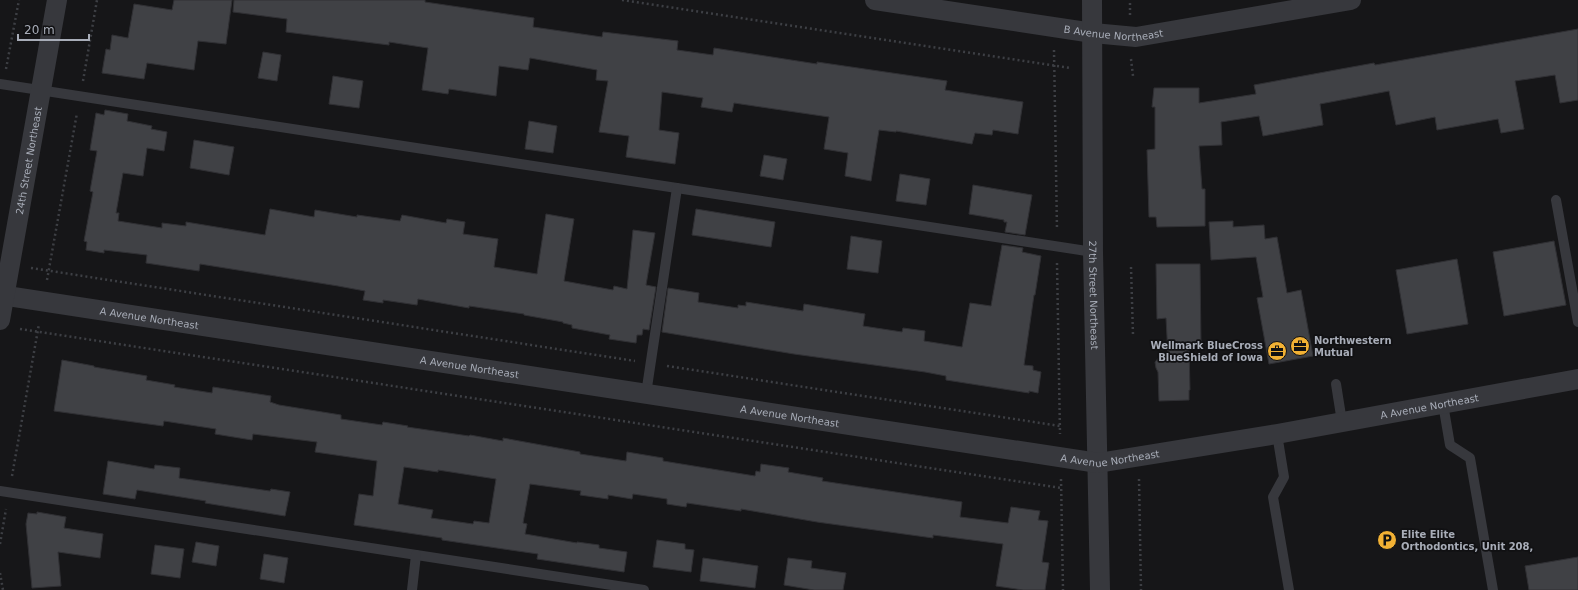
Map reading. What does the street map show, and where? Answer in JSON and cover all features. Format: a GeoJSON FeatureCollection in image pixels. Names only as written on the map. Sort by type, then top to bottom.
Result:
{"type":"FeatureCollection","features":[{"type":"Feature","properties":{"kind":"street","name":"24th Street Northeast"},"geometry":{"type":"LineString","coordinates":[[0,320],[2,295],[57,0]]}},
{"type":"Feature","properties":{"kind":"street","name":"B Avenue Northeast"},"geometry":{"type":"LineString","coordinates":[[875,0],[1093,33],[1136,37],[1351,0]]}},
{"type":"Feature","properties":{"kind":"street","name":"27th Street Northeast"},"geometry":{"type":"LineString","coordinates":[[1092,0],[1093,252],[1100,590]]}},
{"type":"Feature","properties":{"kind":"street","name":"A Avenue Northeast"},"geometry":{"type":"LineString","coordinates":[[2,295],[1098,463],[1277,434],[1578,379]]}},
{"type":"Feature","properties":{"kind":"lane"},"geometry":{"type":"LineString","coordinates":[[2,85],[1093,252]]}},
{"type":"Feature","properties":{"kind":"lane"},"geometry":{"type":"LineString","coordinates":[[646,394],[677,188]]}},
{"type":"Feature","properties":{"kind":"lane"},"geometry":{"type":"LineString","coordinates":[[1556,200],[1578,322]]}},
{"type":"Feature","properties":{"kind":"lane"},"geometry":{"type":"LineString","coordinates":[[1336,384],[1342,422]]}},
{"type":"Feature","properties":{"kind":"lane"},"geometry":{"type":"LineString","coordinates":[[1443,404],[1450,445],[1470,458],[1493,590]]}},
{"type":"Feature","properties":{"kind":"lane"},"geometry":{"type":"LineString","coordinates":[[1277,434],[1284,477],[1273,497],[1289,590]]}},
{"type":"Feature","properties":{"kind":"lane"},"geometry":{"type":"LineString","coordinates":[[5,492],[644,590]]}},
{"type":"Feature","properties":{"kind":"lane"},"geometry":{"type":"LineString","coordinates":[[412,590],[416,555]]}},
{"type":"Feature","properties":{"kind":"path"},"geometry":{"type":"LineString","coordinates":[[2,85],[19,0]]}},
{"type":"Feature","properties":{"kind":"path"},"geometry":{"type":"LineString","coordinates":[[46,286],[97,0]]}},
{"type":"Feature","properties":{"kind":"path"},"geometry":{"type":"LineString","coordinates":[[622,0],[1076,69]]}},
{"type":"Feature","properties":{"kind":"path"},"geometry":{"type":"LineString","coordinates":[[1130,0],[1130,19]]}},
{"type":"Feature","properties":{"kind":"path"},"geometry":{"type":"LineString","coordinates":[[1130,56],[1133,76]]}},
{"type":"Feature","properties":{"kind":"path"},"geometry":{"type":"LineString","coordinates":[[1131,267],[1133,335]]}},
{"type":"Feature","properties":{"kind":"path"},"geometry":{"type":"LineString","coordinates":[[27,268],[1060,426]]}},
{"type":"Feature","properties":{"kind":"path"},"geometry":{"type":"LineString","coordinates":[[0,544],[5,492],[40,321]]}},
{"type":"Feature","properties":{"kind":"path"},"geometry":{"type":"LineString","coordinates":[[18,329],[1061,488]]}},
{"type":"Feature","properties":{"kind":"path"},"geometry":{"type":"LineString","coordinates":[[1139,474],[1141,590]]}},
{"type":"Feature","properties":{"kind":"path"},"geometry":{"type":"LineString","coordinates":[[1061,476],[1063,590]]}},
{"type":"Feature","properties":{"kind":"path"},"geometry":{"type":"LineString","coordinates":[[0,573],[3,590]]}},
{"type":"Feature","properties":{"kind":"building"},"geometry":{"type":"Polygon","coordinates":[[[174,0],[232,0],[226,44],[198,41],[194,70],[147,63],[144,79],[102,73],[106,49],[110,50],[112,35],[128,38],[134,4],[172,10],[174,0]]]}},
{"type":"Feature","properties":{"kind":"building"},"geometry":{"type":"Polygon","coordinates":[[[234,0],[425,0],[425,2],[534,18],[533,27],[602,37],[603,32],[678,41],[677,50],[713,55],[714,48],[817,64],[817,62],[947,81],[945,90],[1023,102],[1018,134],[993,130],[992,135],[975,133],[972,144],[896,131],[879,130],[871,181],[845,176],[848,153],[824,149],[829,117],[734,103],[732,112],[701,107],[703,98],[662,92],[659,130],[679,133],[675,164],[626,157],[629,136],[599,132],[608,81],[596,80],[597,70],[530,58],[528,70],[499,66],[496,96],[449,89],[448,94],[422,90],[428,48],[389,42],[389,45],[286,32],[287,19],[233,12],[234,0]]]}},
{"type":"Feature","properties":{"kind":"building"},"geometry":{"type":"Polygon","coordinates":[[[1578,29],[1578,100],[1560,103],[1555,75],[1515,81],[1524,129],[1501,133],[1498,119],[1437,130],[1435,117],[1396,125],[1389,91],[1320,104],[1323,125],[1263,136],[1259,116],[1221,122],[1222,145],[1199,146],[1202,189],[1205,189],[1205,226],[1157,227],[1156,217],[1149,217],[1147,150],[1155,149],[1155,107],[1152,107],[1154,88],[1199,88],[1199,103],[1256,94],[1254,85],[1374,63],[1375,65],[1578,29]]]}},
{"type":"Feature","properties":{"kind":"building"},"geometry":{"type":"Polygon","coordinates":[[[263,52],[281,55],[277,81],[258,78],[263,52]]]}},
{"type":"Feature","properties":{"kind":"building"},"geometry":{"type":"Polygon","coordinates":[[[333,76],[363,81],[359,108],[329,104],[333,76]]]}},
{"type":"Feature","properties":{"kind":"building"},"geometry":{"type":"Polygon","coordinates":[[[105,110],[128,114],[127,121],[152,126],[151,129],[167,132],[164,151],[147,148],[143,176],[123,173],[116,213],[119,213],[118,221],[162,228],[162,223],[186,226],[186,222],[265,235],[270,209],[314,217],[315,210],[357,217],[357,215],[400,221],[402,215],[446,223],[447,219],[465,222],[463,234],[498,239],[494,267],[537,274],[546,214],[574,219],[564,281],[613,290],[614,286],[627,289],[633,230],[655,233],[646,285],[656,287],[649,330],[643,329],[642,335],[637,335],[636,343],[609,339],[610,335],[572,328],[572,325],[563,322],[524,314],[469,306],[469,308],[418,299],[417,305],[383,300],[383,303],[363,300],[365,291],[338,286],[200,264],[199,271],[146,263],[147,255],[104,250],[104,253],[86,250],[87,242],[84,241],[93,192],[90,191],[97,151],[90,150],[96,113],[104,115],[105,110]]]}},
{"type":"Feature","properties":{"kind":"building"},"geometry":{"type":"Polygon","coordinates":[[[529,121],[557,126],[553,153],[525,149],[529,121]]]}},
{"type":"Feature","properties":{"kind":"building"},"geometry":{"type":"Polygon","coordinates":[[[194,140],[234,147],[229,175],[190,168],[194,140]]]}},
{"type":"Feature","properties":{"kind":"building"},"geometry":{"type":"Polygon","coordinates":[[[764,155],[787,159],[783,180],[760,176],[764,155]]]}},
{"type":"Feature","properties":{"kind":"building"},"geometry":{"type":"Polygon","coordinates":[[[900,174],[930,179],[926,205],[896,201],[900,174]]]}},
{"type":"Feature","properties":{"kind":"building"},"geometry":{"type":"Polygon","coordinates":[[[973,185],[1032,195],[1025,235],[1005,232],[1007,222],[1004,222],[1004,220],[969,214],[973,185]]]}},
{"type":"Feature","properties":{"kind":"building"},"geometry":{"type":"Polygon","coordinates":[[[696,209],[775,222],[771,247],[692,235],[696,209]]]}},
{"type":"Feature","properties":{"kind":"building"},"geometry":{"type":"Polygon","coordinates":[[[1233,221],[1233,227],[1264,225],[1265,239],[1277,237],[1287,293],[1301,290],[1313,356],[1269,364],[1257,298],[1263,297],[1256,257],[1211,260],[1209,222],[1233,221]]]}},
{"type":"Feature","properties":{"kind":"building"},"geometry":{"type":"Polygon","coordinates":[[[851,236],[882,241],[878,273],[847,269],[851,236]]]}},
{"type":"Feature","properties":{"kind":"building"},"geometry":{"type":"Polygon","coordinates":[[[1554,241],[1566,305],[1504,316],[1493,252],[1554,241]]]}},
{"type":"Feature","properties":{"kind":"building"},"geometry":{"type":"Polygon","coordinates":[[[1002,245],[1023,248],[1022,252],[1041,256],[1024,365],[1033,366],[1033,370],[1041,372],[1038,393],[1029,391],[1029,393],[946,380],[946,376],[925,372],[794,354],[662,332],[668,288],[699,293],[698,302],[738,308],[738,305],[746,306],[746,302],[803,311],[804,304],[865,314],[863,326],[902,332],[903,328],[925,331],[924,341],[962,347],[970,303],[991,306],[1002,245]]]}},
{"type":"Feature","properties":{"kind":"building"},"geometry":{"type":"Polygon","coordinates":[[[1457,259],[1468,324],[1407,334],[1396,270],[1457,259]]]}},
{"type":"Feature","properties":{"kind":"building"},"geometry":{"type":"Polygon","coordinates":[[[1156,264],[1200,264],[1201,345],[1189,346],[1189,400],[1159,401],[1158,372],[1155,362],[1161,355],[1168,355],[1166,318],[1157,319],[1156,264]]]}},
{"type":"Feature","properties":{"kind":"building"},"geometry":{"type":"Polygon","coordinates":[[[62,360],[147,376],[146,380],[175,385],[174,387],[212,393],[213,387],[271,396],[270,402],[279,405],[341,415],[341,419],[382,425],[383,422],[503,441],[503,438],[580,452],[580,454],[626,461],[627,452],[663,458],[663,461],[755,476],[756,471],[760,472],[761,464],[789,468],[788,472],[823,478],[822,481],[962,502],[960,517],[1008,523],[1011,507],[1040,511],[1038,520],[1048,521],[1042,562],[1049,563],[1045,590],[1023,590],[996,586],[1003,544],[933,535],[933,538],[817,522],[741,509],[741,511],[687,503],[686,507],[667,504],[667,499],[633,494],[632,499],[608,495],[608,499],[580,495],[581,491],[530,484],[523,523],[527,524],[525,534],[577,543],[599,545],[599,548],[627,552],[624,572],[537,559],[538,554],[354,525],[359,494],[373,496],[377,461],[315,452],[317,442],[253,434],[252,440],[215,434],[216,429],[164,421],[163,426],[54,411],[62,360]],[[404,467],[398,504],[433,510],[431,518],[473,524],[474,521],[489,523],[496,479],[438,470],[438,472],[404,467]]]}},
{"type":"Feature","properties":{"kind":"building"},"geometry":{"type":"Polygon","coordinates":[[[108,461],[154,469],[155,465],[180,468],[179,478],[270,491],[271,489],[290,492],[285,516],[137,490],[135,499],[103,494],[108,461]]]}},
{"type":"Feature","properties":{"kind":"building"},"geometry":{"type":"Polygon","coordinates":[[[37,512],[66,517],[64,528],[103,534],[100,558],[58,552],[61,586],[32,588],[26,524],[28,513],[37,514],[37,512]]]}},
{"type":"Feature","properties":{"kind":"building"},"geometry":{"type":"Polygon","coordinates":[[[657,540],[685,544],[685,549],[694,550],[691,572],[653,567],[657,540]]]}},
{"type":"Feature","properties":{"kind":"building"},"geometry":{"type":"Polygon","coordinates":[[[196,542],[219,546],[216,566],[192,562],[196,542]]]}},
{"type":"Feature","properties":{"kind":"building"},"geometry":{"type":"Polygon","coordinates":[[[155,545],[184,549],[180,578],[151,574],[155,545]]]}},
{"type":"Feature","properties":{"kind":"building"},"geometry":{"type":"Polygon","coordinates":[[[264,554],[288,558],[284,583],[260,579],[264,554]]]}},
{"type":"Feature","properties":{"kind":"building"},"geometry":{"type":"Polygon","coordinates":[[[1578,557],[1578,590],[1529,590],[1525,566],[1578,557]]]}},
{"type":"Feature","properties":{"kind":"building"},"geometry":{"type":"Polygon","coordinates":[[[703,558],[758,566],[755,588],[700,581],[703,558]]]}},
{"type":"Feature","properties":{"kind":"building"},"geometry":{"type":"Polygon","coordinates":[[[788,558],[812,561],[811,568],[846,573],[843,590],[814,590],[784,585],[788,558]]]}},
{"type":"Feature","properties":{"kind":"place","name":"Northwestern Mutual"},"geometry":{"type":"Point","coordinates":[1300,346]}},
{"type":"Feature","properties":{"kind":"place","name":"Wellmark BlueCross BlueShield of Iowa"},"geometry":{"type":"Point","coordinates":[1277,351]}},
{"type":"Feature","properties":{"kind":"place","name":"Elite Elite Orthodontics, Unit 208,"},"geometry":{"type":"Point","coordinates":[1387,540]}}]}
